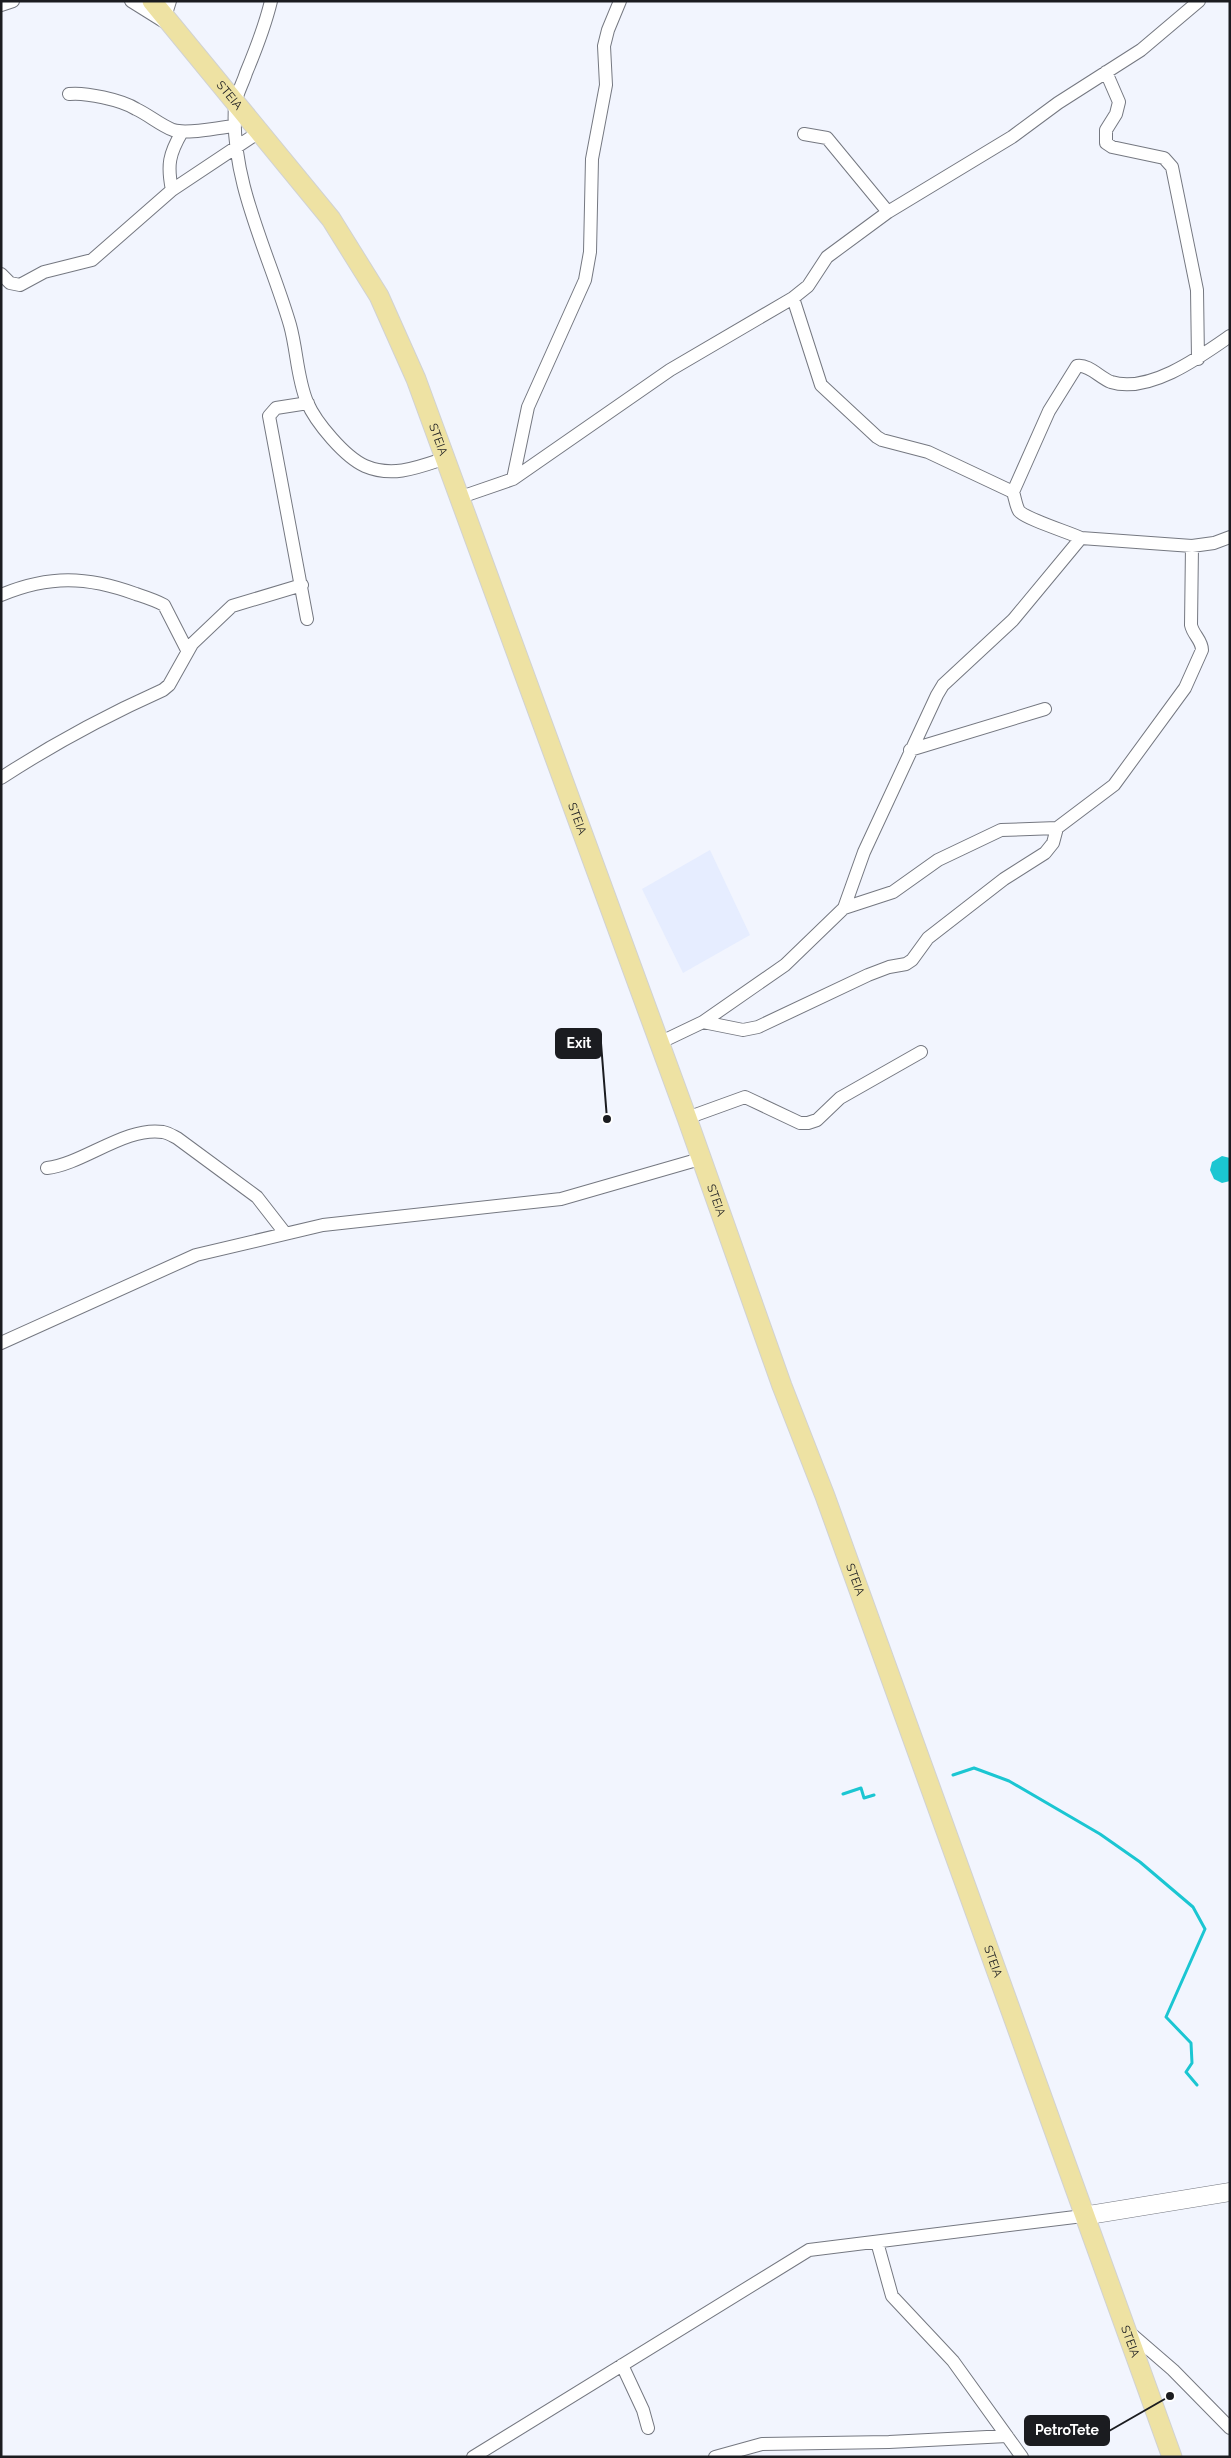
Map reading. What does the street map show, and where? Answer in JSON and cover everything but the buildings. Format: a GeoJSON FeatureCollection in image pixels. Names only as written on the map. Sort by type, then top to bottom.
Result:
{"type":"FeatureCollection","features":[{"type":"Feature","properties":{"kind":"main road","name":"STEIA"},"geometry":{"type":"LineString","coordinates":[[152,1],[169,15],[235,103],[331,219],[379,296],[416,379],[461,497],[537,712],[687,1118],[782,1386],[832,1515],[1083,2216],[1172,2457]]}},
{"type":"Feature","properties":{"kind":"street"},"geometry":{"type":"LineString","coordinates":[[1,4],[13,1]]}},
{"type":"Feature","properties":{"kind":"street"},"geometry":{"type":"LineString","coordinates":[[131,1],[169,15]]}},
{"type":"Feature","properties":{"kind":"street"},"geometry":{"type":"LineString","coordinates":[[271,1],[265,26],[235,103],[235,126],[252,218],[290,324],[308,403],[330,435],[364,466],[397,472],[408,471],[446,458]]}},
{"type":"Feature","properties":{"kind":"street"},"geometry":{"type":"LineString","coordinates":[[513,479],[528,408],[585,280],[590,252],[592,159],[606,86],[604,46],[608,30],[620,1]]}},
{"type":"Feature","properties":{"kind":"street"},"geometry":{"type":"LineString","coordinates":[[461,497],[513,479],[670,370],[793,298],[808,286],[827,257],[888,212],[1012,137],[1058,103],[1158,37],[1199,1]]}},
{"type":"Feature","properties":{"kind":"street"},"geometry":{"type":"LineString","coordinates":[[1106,72],[1118,102],[1116,114],[1106,130],[1106,143],[1112,147],[1164,158],[1172,167],[1197,290],[1198,358]]}},
{"type":"Feature","properties":{"kind":"street"},"geometry":{"type":"LineString","coordinates":[[69,94],[78,93],[135,108],[173,130],[182,132],[235,126]]}},
{"type":"Feature","properties":{"kind":"street"},"geometry":{"type":"LineString","coordinates":[[172,190],[168,170],[170,155],[182,132]]}},
{"type":"Feature","properties":{"kind":"street"},"geometry":{"type":"LineString","coordinates":[[1,274],[10,283],[20,285],[44,272],[92,260],[172,190],[238,148],[259,132]]}},
{"type":"Feature","properties":{"kind":"street"},"geometry":{"type":"LineString","coordinates":[[804,134],[827,138],[888,212]]}},
{"type":"Feature","properties":{"kind":"street"},"geometry":{"type":"LineString","coordinates":[[793,298],[821,385],[877,437],[928,452],[1013,492]]}},
{"type":"Feature","properties":{"kind":"street"},"geometry":{"type":"LineString","coordinates":[[1230,336],[1198,358],[1162,376],[1139,383],[1113,383],[1095,374],[1087,367],[1077,366],[1049,411],[1013,492],[1018,510],[1025,516],[1061,528],[1081,538],[1192,546],[1214,543],[1230,536]]}},
{"type":"Feature","properties":{"kind":"street"},"geometry":{"type":"LineString","coordinates":[[307,619],[270,416],[276,408],[308,403]]}},
{"type":"Feature","properties":{"kind":"street"},"geometry":{"type":"LineString","coordinates":[[844,908],[864,852],[910,750],[943,685],[1013,620],[1081,538]]}},
{"type":"Feature","properties":{"kind":"street"},"geometry":{"type":"LineString","coordinates":[[659,1043],[703,1022],[785,965],[844,908],[893,892],[938,860],[1001,830],[1057,828],[1109,791],[1185,688],[1202,650],[1202,644],[1192,630],[1191,625],[1192,546]]}},
{"type":"Feature","properties":{"kind":"street"},"geometry":{"type":"LineString","coordinates":[[4,591],[54,580],[69,579],[112,585],[164,605],[187,650]]}},
{"type":"Feature","properties":{"kind":"street"},"geometry":{"type":"LineString","coordinates":[[1,778],[38,754],[109,714],[164,690],[169,685],[187,650],[232,606],[302,584]]}},
{"type":"Feature","properties":{"kind":"street"},"geometry":{"type":"LineString","coordinates":[[910,750],[1045,709]]}},
{"type":"Feature","properties":{"kind":"street"},"geometry":{"type":"LineString","coordinates":[[703,1022],[743,1030],[758,1028],[868,975],[889,967],[906,964],[912,960],[928,938],[1004,879],[1050,848],[1057,828]]}},
{"type":"Feature","properties":{"kind":"street"},"geometry":{"type":"LineString","coordinates":[[687,1118],[745,1096],[800,1123],[808,1123],[826,1114],[840,1098],[921,1052]]}},
{"type":"Feature","properties":{"kind":"street"},"geometry":{"type":"LineString","coordinates":[[47,1168],[57,1167],[103,1146],[144,1133],[163,1132],[178,1138],[257,1197],[285,1232]]}},
{"type":"Feature","properties":{"kind":"street"},"geometry":{"type":"LineString","coordinates":[[1,1342],[85,1306],[180,1261],[285,1232],[323,1225],[561,1199],[700,1159]]}},
{"type":"Feature","properties":{"kind":"street"},"geometry":{"type":"LineString","coordinates":[[473,2457],[809,2250],[1083,2216],[1230,2192]]}},
{"type":"Feature","properties":{"kind":"street"},"geometry":{"type":"LineString","coordinates":[[877,2242],[892,2296],[953,2361],[1022,2457]]}},
{"type":"Feature","properties":{"kind":"street"},"geometry":{"type":"LineString","coordinates":[[1124,2328],[1173,2370],[1230,2428]]}},
{"type":"Feature","properties":{"kind":"street"},"geometry":{"type":"LineString","coordinates":[[622,2365],[643,2410],[648,2428]]}},
{"type":"Feature","properties":{"kind":"street"},"geometry":{"type":"LineString","coordinates":[[715,2457],[762,2444],[889,2442],[1007,2436]]}},
{"type":"Feature","properties":{"kind":"shaded area"},"geometry":{"type":"Polygon","coordinates":[[[710,850],[750,935],[683,973],[642,889],[710,850]]]}},
{"type":"Feature","properties":{"kind":"water"},"geometry":{"type":"Polygon","coordinates":[[[1222,1156],[1230,1158],[1230,1181],[1222,1183],[1214,1179],[1210,1170],[1212,1162],[1222,1156]]]}},
{"type":"Feature","properties":{"kind":"waterway"},"geometry":{"type":"LineString","coordinates":[[953,1775],[974,1768],[1009,1781],[1100,1834],[1140,1862],[1193,1907],[1205,1929],[1166,2017],[1191,2043],[1192,2063],[1186,2072],[1197,2085]]}},
{"type":"Feature","properties":{"kind":"waterway"},"geometry":{"type":"LineString","coordinates":[[843,1794],[861,1788],[864,1798],[874,1795]]}},
{"type":"Feature","properties":{"kind":"place","name":"Exit"},"geometry":{"type":"Point","coordinates":[607,1119]}},
{"type":"Feature","properties":{"kind":"place","name":"PetroTete"},"geometry":{"type":"Point","coordinates":[1170,2396]}}]}
